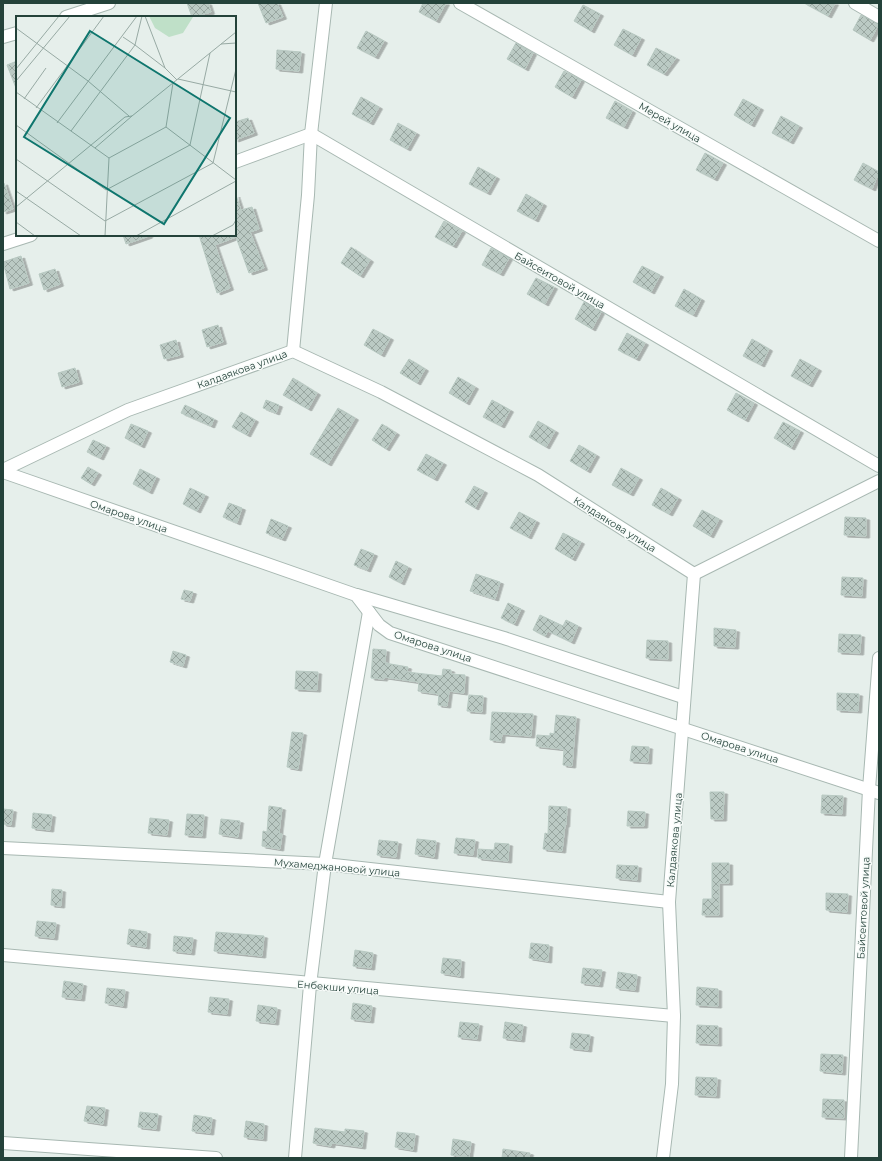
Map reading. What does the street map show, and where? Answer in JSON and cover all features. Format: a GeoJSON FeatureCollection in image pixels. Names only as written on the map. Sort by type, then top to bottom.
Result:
{"type":"FeatureCollection","features":[{"type":"Feature","properties":{"kind":"street"},"geometry":{"type":"LineString","coordinates":[[69,16],[109,3]]}},
{"type":"Feature","properties":{"kind":"street"},"geometry":{"type":"LineString","coordinates":[[293,351],[308,196],[311,134],[326,3]]}},
{"type":"Feature","properties":{"kind":"street","name":"Мерей улица"},"geometry":{"type":"LineString","coordinates":[[460,3],[879,241]]}},
{"type":"Feature","properties":{"kind":"street"},"geometry":{"type":"LineString","coordinates":[[855,3],[879,17]]}},
{"type":"Feature","properties":{"kind":"street"},"geometry":{"type":"LineString","coordinates":[[3,37],[16,33]]}},
{"type":"Feature","properties":{"kind":"street"},"geometry":{"type":"LineString","coordinates":[[236,162],[311,134]]}},
{"type":"Feature","properties":{"kind":"street","name":"Байсеитовой улица"},"geometry":{"type":"LineString","coordinates":[[311,134],[879,466]]}},
{"type":"Feature","properties":{"kind":"street"},"geometry":{"type":"LineString","coordinates":[[3,244],[28,236]]}},
{"type":"Feature","properties":{"kind":"street","name":"Калдаякова улица"},"geometry":{"type":"LineString","coordinates":[[3,471],[128,410],[293,351],[381,392],[538,475],[694,574],[683,697],[683,729],[669,902],[674,1016],[672,1084],[663,1158]]}},
{"type":"Feature","properties":{"kind":"street","name":"Омарова улица"},"geometry":{"type":"LineString","coordinates":[[3,471],[356,595],[379,625],[390,632],[874,791]]}},
{"type":"Feature","properties":{"kind":"street"},"geometry":{"type":"LineString","coordinates":[[694,574],[879,481]]}},
{"type":"Feature","properties":{"kind":"street"},"geometry":{"type":"LineString","coordinates":[[356,595],[504,638],[683,697]]}},
{"type":"Feature","properties":{"kind":"street"},"geometry":{"type":"LineString","coordinates":[[295,1158],[310,984],[325,864],[370,612]]}},
{"type":"Feature","properties":{"kind":"street","name":"Байсеитовой улица"},"geometry":{"type":"LineString","coordinates":[[850,1158],[874,791],[879,658]]}},
{"type":"Feature","properties":{"kind":"street","name":"Мухамеджановой улица"},"geometry":{"type":"LineString","coordinates":[[3,848],[325,864],[669,902]]}},
{"type":"Feature","properties":{"kind":"street","name":"Енбекши улица"},"geometry":{"type":"LineString","coordinates":[[3,955],[674,1016]]}},
{"type":"Feature","properties":{"kind":"street"},"geometry":{"type":"LineString","coordinates":[[3,1143],[216,1158]]}},
{"type":"Feature","properties":{"kind":"building"},"geometry":{"type":"Polygon","coordinates":[[[187,3],[208,3],[211,12],[192,16],[187,3]]]}},
{"type":"Feature","properties":{"kind":"building"},"geometry":{"type":"Polygon","coordinates":[[[258,3],[277,3],[283,17],[266,23],[258,3]]]}},
{"type":"Feature","properties":{"kind":"building"},"geometry":{"type":"Polygon","coordinates":[[[423,3],[446,3],[436,21],[419,12],[423,3]]]}},
{"type":"Feature","properties":{"kind":"building"},"geometry":{"type":"Polygon","coordinates":[[[804,3],[835,3],[828,16],[804,3]]]}},
{"type":"Feature","properties":{"kind":"building"},"geometry":{"type":"Polygon","coordinates":[[[583,5],[600,14],[591,31],[574,21],[583,5]]]}},
{"type":"Feature","properties":{"kind":"building"},"geometry":{"type":"Polygon","coordinates":[[[861,15],[879,24],[870,40],[853,30],[861,15]]]}},
{"type":"Feature","properties":{"kind":"building"},"geometry":{"type":"Polygon","coordinates":[[[623,29],[641,38],[632,55],[614,45],[623,29]]]}},
{"type":"Feature","properties":{"kind":"building"},"geometry":{"type":"Polygon","coordinates":[[[366,31],[384,41],[375,57],[357,48],[366,31]]]}},
{"type":"Feature","properties":{"kind":"building"},"geometry":{"type":"Polygon","coordinates":[[[516,43],[533,53],[525,69],[507,59],[516,43]]]}},
{"type":"Feature","properties":{"kind":"building"},"geometry":{"type":"Polygon","coordinates":[[[656,48],[676,58],[664,74],[647,65],[656,48]]]}},
{"type":"Feature","properties":{"kind":"building"},"geometry":{"type":"Polygon","coordinates":[[[277,50],[301,52],[299,71],[276,69],[277,50]]]}},
{"type":"Feature","properties":{"kind":"building"},"geometry":{"type":"Polygon","coordinates":[[[16,61],[16,88],[7,65],[16,61]]]}},
{"type":"Feature","properties":{"kind":"building"},"geometry":{"type":"Polygon","coordinates":[[[564,71],[581,80],[572,97],[555,87],[564,71]]]}},
{"type":"Feature","properties":{"kind":"building"},"geometry":{"type":"Polygon","coordinates":[[[361,97],[379,107],[370,123],[352,114],[361,97]]]}},
{"type":"Feature","properties":{"kind":"building"},"geometry":{"type":"Polygon","coordinates":[[[743,99],[760,108],[751,125],[734,115],[743,99]]]}},
{"type":"Feature","properties":{"kind":"building"},"geometry":{"type":"Polygon","coordinates":[[[615,101],[632,111],[624,127],[606,118],[615,101]]]}},
{"type":"Feature","properties":{"kind":"building"},"geometry":{"type":"Polygon","coordinates":[[[781,116],[799,126],[790,142],[772,133],[781,116]]]}},
{"type":"Feature","properties":{"kind":"building"},"geometry":{"type":"Polygon","coordinates":[[[248,118],[254,133],[236,140],[236,122],[248,118]]]}},
{"type":"Feature","properties":{"kind":"building"},"geometry":{"type":"Polygon","coordinates":[[[398,123],[416,133],[407,149],[390,140],[398,123]]]}},
{"type":"Feature","properties":{"kind":"building"},"geometry":{"type":"Polygon","coordinates":[[[705,153],[723,163],[714,179],[696,170],[705,153]]]}},
{"type":"Feature","properties":{"kind":"building"},"geometry":{"type":"Polygon","coordinates":[[[863,163],[879,172],[872,189],[854,180],[863,163]]]}},
{"type":"Feature","properties":{"kind":"building"},"geometry":{"type":"Polygon","coordinates":[[[478,167],[496,177],[487,193],[469,184],[478,167]]]}},
{"type":"Feature","properties":{"kind":"building"},"geometry":{"type":"Polygon","coordinates":[[[3,183],[13,209],[3,212],[3,183]]]}},
{"type":"Feature","properties":{"kind":"building"},"geometry":{"type":"Polygon","coordinates":[[[526,194],[543,204],[535,220],[517,211],[526,194]]]}},
{"type":"Feature","properties":{"kind":"building"},"geometry":{"type":"Polygon","coordinates":[[[236,195],[241,210],[252,207],[259,229],[250,232],[264,268],[249,273],[236,237],[215,245],[230,288],[217,293],[199,236],[236,236],[236,195]]]}},
{"type":"Feature","properties":{"kind":"building"},"geometry":{"type":"Polygon","coordinates":[[[444,221],[462,231],[453,246],[435,237],[444,221]]]}},
{"type":"Feature","properties":{"kind":"building"},"geometry":{"type":"Polygon","coordinates":[[[123,236],[149,236],[126,244],[123,236]]]}},
{"type":"Feature","properties":{"kind":"building"},"geometry":{"type":"Polygon","coordinates":[[[351,247],[370,260],[360,276],[341,263],[351,247]]]}},
{"type":"Feature","properties":{"kind":"building"},"geometry":{"type":"Polygon","coordinates":[[[491,248],[509,258],[500,274],[482,265],[491,248]]]}},
{"type":"Feature","properties":{"kind":"building"},"geometry":{"type":"Polygon","coordinates":[[[21,256],[29,283],[10,289],[3,262],[21,256]]]}},
{"type":"Feature","properties":{"kind":"building"},"geometry":{"type":"Polygon","coordinates":[[[642,266],[660,275],[651,292],[633,282],[642,266]]]}},
{"type":"Feature","properties":{"kind":"building"},"geometry":{"type":"Polygon","coordinates":[[[55,269],[60,284],[44,290],[39,274],[55,269]]]}},
{"type":"Feature","properties":{"kind":"building"},"geometry":{"type":"Polygon","coordinates":[[[536,278],[554,287],[545,304],[527,294],[536,278]]]}},
{"type":"Feature","properties":{"kind":"building"},"geometry":{"type":"Polygon","coordinates":[[[684,289],[701,299],[693,315],[675,306],[684,289]]]}},
{"type":"Feature","properties":{"kind":"building"},"geometry":{"type":"Polygon","coordinates":[[[584,302],[601,312],[592,329],[575,319],[584,302]]]}},
{"type":"Feature","properties":{"kind":"building"},"geometry":{"type":"Polygon","coordinates":[[[218,325],[223,342],[207,347],[202,330],[218,325]]]}},
{"type":"Feature","properties":{"kind":"building"},"geometry":{"type":"Polygon","coordinates":[[[373,329],[390,338],[381,355],[364,345],[373,329]]]}},
{"type":"Feature","properties":{"kind":"building"},"geometry":{"type":"Polygon","coordinates":[[[627,333],[645,343],[636,359],[618,350],[627,333]]]}},
{"type":"Feature","properties":{"kind":"building"},"geometry":{"type":"Polygon","coordinates":[[[752,339],[769,349],[761,365],[743,356],[752,339]]]}},
{"type":"Feature","properties":{"kind":"building"},"geometry":{"type":"Polygon","coordinates":[[[176,340],[180,355],[164,359],[160,345],[176,340]]]}},
{"type":"Feature","properties":{"kind":"building"},"geometry":{"type":"Polygon","coordinates":[[[409,359],[425,369],[417,383],[400,373],[409,359]]]}},
{"type":"Feature","properties":{"kind":"building"},"geometry":{"type":"Polygon","coordinates":[[[800,359],[818,369],[809,385],[791,376],[800,359]]]}},
{"type":"Feature","properties":{"kind":"building"},"geometry":{"type":"Polygon","coordinates":[[[75,368],[79,382],[62,387],[58,373],[75,368]]]}},
{"type":"Feature","properties":{"kind":"building"},"geometry":{"type":"Polygon","coordinates":[[[458,377],[475,387],[466,403],[449,393],[458,377]]]}},
{"type":"Feature","properties":{"kind":"building"},"geometry":{"type":"Polygon","coordinates":[[[293,378],[317,393],[308,409],[283,395],[293,378]]]}},
{"type":"Feature","properties":{"kind":"building"},"geometry":{"type":"Polygon","coordinates":[[[736,393],[754,403],[745,420],[727,410],[736,393]]]}},
{"type":"Feature","properties":{"kind":"building"},"geometry":{"type":"Polygon","coordinates":[[[266,400],[279,405],[276,413],[263,408],[266,400]]]}},
{"type":"Feature","properties":{"kind":"building"},"geometry":{"type":"Polygon","coordinates":[[[492,400],[510,410],[501,426],[483,417],[492,400]]]}},
{"type":"Feature","properties":{"kind":"building"},"geometry":{"type":"Polygon","coordinates":[[[185,405],[214,419],[211,426],[181,413],[185,405]]]}},
{"type":"Feature","properties":{"kind":"building"},"geometry":{"type":"Polygon","coordinates":[[[338,408],[355,418],[328,464],[310,454],[338,408]]]}},
{"type":"Feature","properties":{"kind":"building"},"geometry":{"type":"Polygon","coordinates":[[[241,412],[255,420],[247,435],[232,427],[241,412]]]}},
{"type":"Feature","properties":{"kind":"building"},"geometry":{"type":"Polygon","coordinates":[[[538,421],[555,431],[546,447],[529,437],[538,421]]]}},
{"type":"Feature","properties":{"kind":"building"},"geometry":{"type":"Polygon","coordinates":[[[783,422],[800,431],[791,448],[774,438],[783,422]]]}},
{"type":"Feature","properties":{"kind":"building"},"geometry":{"type":"Polygon","coordinates":[[[131,424],[148,431],[141,446],[125,438],[131,424]]]}},
{"type":"Feature","properties":{"kind":"building"},"geometry":{"type":"Polygon","coordinates":[[[382,424],[396,433],[386,449],[372,440],[382,424]]]}},
{"type":"Feature","properties":{"kind":"building"},"geometry":{"type":"Polygon","coordinates":[[[93,440],[106,446],[100,458],[87,452],[93,440]]]}},
{"type":"Feature","properties":{"kind":"building"},"geometry":{"type":"Polygon","coordinates":[[[579,445],[596,455],[587,471],[570,461],[579,445]]]}},
{"type":"Feature","properties":{"kind":"building"},"geometry":{"type":"Polygon","coordinates":[[[426,454],[443,463],[434,479],[417,470],[426,454]]]}},
{"type":"Feature","properties":{"kind":"building"},"geometry":{"type":"Polygon","coordinates":[[[88,467],[98,473],[91,484],[81,478],[88,467]]]}},
{"type":"Feature","properties":{"kind":"building"},"geometry":{"type":"Polygon","coordinates":[[[621,468],[639,478],[630,494],[612,485],[621,468]]]}},
{"type":"Feature","properties":{"kind":"building"},"geometry":{"type":"Polygon","coordinates":[[[140,469],[156,477],[149,492],[133,484],[140,469]]]}},
{"type":"Feature","properties":{"kind":"building"},"geometry":{"type":"Polygon","coordinates":[[[474,486],[484,491],[475,508],[465,502],[474,486]]]}},
{"type":"Feature","properties":{"kind":"building"},"geometry":{"type":"Polygon","coordinates":[[[190,488],[205,495],[197,511],[183,504],[190,488]]]}},
{"type":"Feature","properties":{"kind":"building"},"geometry":{"type":"Polygon","coordinates":[[[661,488],[678,498],[669,514],[652,505],[661,488]]]}},
{"type":"Feature","properties":{"kind":"building"},"geometry":{"type":"Polygon","coordinates":[[[229,503],[242,508],[237,523],[223,517],[229,503]]]}},
{"type":"Feature","properties":{"kind":"building"},"geometry":{"type":"Polygon","coordinates":[[[702,510],[719,519],[710,536],[693,526],[702,510]]]}},
{"type":"Feature","properties":{"kind":"building"},"geometry":{"type":"Polygon","coordinates":[[[519,512],[536,521],[528,537],[510,528],[519,512]]]}},
{"type":"Feature","properties":{"kind":"building"},"geometry":{"type":"Polygon","coordinates":[[[845,517],[866,518],[866,536],[844,535],[845,517]]]}},
{"type":"Feature","properties":{"kind":"building"},"geometry":{"type":"Polygon","coordinates":[[[271,519],[288,526],[282,539],[266,533],[271,519]]]}},
{"type":"Feature","properties":{"kind":"building"},"geometry":{"type":"Polygon","coordinates":[[[563,533],[581,542],[572,559],[555,549],[563,533]]]}},
{"type":"Feature","properties":{"kind":"building"},"geometry":{"type":"Polygon","coordinates":[[[361,549],[374,554],[367,570],[354,565],[361,549]]]}},
{"type":"Feature","properties":{"kind":"building"},"geometry":{"type":"Polygon","coordinates":[[[396,561],[408,567],[401,583],[389,577],[396,561]]]}},
{"type":"Feature","properties":{"kind":"building"},"geometry":{"type":"Polygon","coordinates":[[[476,574],[500,582],[495,599],[470,591],[476,574]]]}},
{"type":"Feature","properties":{"kind":"building"},"geometry":{"type":"Polygon","coordinates":[[[842,577],[863,578],[862,596],[841,595],[842,577]]]}},
{"type":"Feature","properties":{"kind":"building"},"geometry":{"type":"Polygon","coordinates":[[[184,590],[193,592],[190,601],[181,599],[184,590]]]}},
{"type":"Feature","properties":{"kind":"building"},"geometry":{"type":"Polygon","coordinates":[[[508,603],[521,609],[514,624],[501,618],[508,603]]]}},
{"type":"Feature","properties":{"kind":"building"},"geometry":{"type":"Polygon","coordinates":[[[540,615],[563,626],[566,620],[578,626],[571,642],[548,631],[545,636],[533,630],[540,615]]]}},
{"type":"Feature","properties":{"kind":"building"},"geometry":{"type":"Polygon","coordinates":[[[714,628],[736,630],[735,647],[714,646],[714,628]]]}},
{"type":"Feature","properties":{"kind":"building"},"geometry":{"type":"Polygon","coordinates":[[[839,634],[861,635],[860,653],[838,652],[839,634]]]}},
{"type":"Feature","properties":{"kind":"building"},"geometry":{"type":"Polygon","coordinates":[[[647,640],[668,641],[668,659],[646,658],[647,640]]]}},
{"type":"Feature","properties":{"kind":"building"},"geometry":{"type":"Polygon","coordinates":[[[373,649],[386,650],[385,663],[408,667],[407,672],[442,676],[443,669],[451,670],[451,674],[465,675],[464,693],[449,691],[447,706],[438,705],[439,694],[418,691],[419,682],[384,677],[384,679],[371,678],[373,649]]]}},
{"type":"Feature","properties":{"kind":"building"},"geometry":{"type":"Polygon","coordinates":[[[173,651],[186,655],[183,666],[170,662],[173,651]]]}},
{"type":"Feature","properties":{"kind":"building"},"geometry":{"type":"Polygon","coordinates":[[[296,671],[318,672],[317,690],[295,689],[296,671]]]}},
{"type":"Feature","properties":{"kind":"building"},"geometry":{"type":"Polygon","coordinates":[[[837,693],[859,694],[858,711],[837,710],[837,693]]]}},
{"type":"Feature","properties":{"kind":"building"},"geometry":{"type":"Polygon","coordinates":[[[469,695],[483,696],[482,712],[467,711],[469,695]]]}},
{"type":"Feature","properties":{"kind":"building"},"geometry":{"type":"Polygon","coordinates":[[[492,712],[533,714],[531,736],[502,734],[501,741],[490,740],[492,712]]]}},
{"type":"Feature","properties":{"kind":"building"},"geometry":{"type":"Polygon","coordinates":[[[556,715],[576,717],[572,766],[563,765],[564,749],[536,746],[537,735],[550,736],[550,733],[554,734],[556,715]]]}},
{"type":"Feature","properties":{"kind":"building"},"geometry":{"type":"Polygon","coordinates":[[[292,732],[303,733],[298,769],[287,767],[292,732]]]}},
{"type":"Feature","properties":{"kind":"building"},"geometry":{"type":"Polygon","coordinates":[[[632,746],[649,747],[648,762],[630,761],[632,746]]]}},
{"type":"Feature","properties":{"kind":"building"},"geometry":{"type":"Polygon","coordinates":[[[710,792],[724,792],[723,819],[711,819],[710,792]]]}},
{"type":"Feature","properties":{"kind":"building"},"geometry":{"type":"Polygon","coordinates":[[[822,795],[843,796],[842,814],[821,813],[822,795]]]}},
{"type":"Feature","properties":{"kind":"building"},"geometry":{"type":"Polygon","coordinates":[[[269,806],[282,808],[279,833],[282,834],[280,849],[262,846],[263,831],[267,832],[269,806]]]}},
{"type":"Feature","properties":{"kind":"building"},"geometry":{"type":"Polygon","coordinates":[[[549,806],[567,807],[562,851],[543,849],[545,833],[548,834],[549,806]]]}},
{"type":"Feature","properties":{"kind":"building"},"geometry":{"type":"Polygon","coordinates":[[[3,809],[13,810],[11,825],[3,824],[3,809]]]}},
{"type":"Feature","properties":{"kind":"building"},"geometry":{"type":"Polygon","coordinates":[[[628,811],[645,812],[644,826],[627,826],[628,811]]]}},
{"type":"Feature","properties":{"kind":"building"},"geometry":{"type":"Polygon","coordinates":[[[33,813],[52,815],[50,830],[32,828],[33,813]]]}},
{"type":"Feature","properties":{"kind":"building"},"geometry":{"type":"Polygon","coordinates":[[[187,814],[204,815],[202,836],[185,835],[187,814]]]}},
{"type":"Feature","properties":{"kind":"building"},"geometry":{"type":"Polygon","coordinates":[[[150,818],[169,820],[167,835],[148,833],[150,818]]]}},
{"type":"Feature","properties":{"kind":"building"},"geometry":{"type":"Polygon","coordinates":[[[221,819],[240,821],[238,837],[219,834],[221,819]]]}},
{"type":"Feature","properties":{"kind":"building"},"geometry":{"type":"Polygon","coordinates":[[[456,838],[475,840],[473,855],[454,853],[456,838]]]}},
{"type":"Feature","properties":{"kind":"building"},"geometry":{"type":"Polygon","coordinates":[[[417,839],[436,841],[434,857],[415,854],[417,839]]]}},
{"type":"Feature","properties":{"kind":"building"},"geometry":{"type":"Polygon","coordinates":[[[379,840],[398,842],[396,857],[377,855],[379,840]]]}},
{"type":"Feature","properties":{"kind":"building"},"geometry":{"type":"Polygon","coordinates":[[[495,843],[509,844],[508,861],[478,858],[478,849],[494,850],[495,843]]]}},
{"type":"Feature","properties":{"kind":"building"},"geometry":{"type":"Polygon","coordinates":[[[712,863],[729,863],[729,883],[719,883],[719,915],[702,915],[703,899],[712,899],[712,863]]]}},
{"type":"Feature","properties":{"kind":"building"},"geometry":{"type":"Polygon","coordinates":[[[617,865],[638,866],[637,880],[616,878],[617,865]]]}},
{"type":"Feature","properties":{"kind":"building"},"geometry":{"type":"Polygon","coordinates":[[[52,889],[62,890],[61,906],[51,905],[52,889]]]}},
{"type":"Feature","properties":{"kind":"building"},"geometry":{"type":"Polygon","coordinates":[[[826,893],[848,894],[847,912],[826,910],[826,893]]]}},
{"type":"Feature","properties":{"kind":"building"},"geometry":{"type":"Polygon","coordinates":[[[37,921],[56,923],[54,938],[35,936],[37,921]]]}},
{"type":"Feature","properties":{"kind":"building"},"geometry":{"type":"Polygon","coordinates":[[[129,929],[147,932],[146,947],[127,944],[129,929]]]}},
{"type":"Feature","properties":{"kind":"building"},"geometry":{"type":"Polygon","coordinates":[[[216,932],[264,936],[262,956],[214,951],[216,932]]]}},
{"type":"Feature","properties":{"kind":"building"},"geometry":{"type":"Polygon","coordinates":[[[174,936],[193,938],[191,953],[173,951],[174,936]]]}},
{"type":"Feature","properties":{"kind":"building"},"geometry":{"type":"Polygon","coordinates":[[[531,943],[549,945],[548,961],[529,958],[531,943]]]}},
{"type":"Feature","properties":{"kind":"building"},"geometry":{"type":"Polygon","coordinates":[[[355,950],[373,953],[371,968],[353,966],[355,950]]]}},
{"type":"Feature","properties":{"kind":"building"},"geometry":{"type":"Polygon","coordinates":[[[443,958],[461,960],[460,976],[441,973],[443,958]]]}},
{"type":"Feature","properties":{"kind":"building"},"geometry":{"type":"Polygon","coordinates":[[[583,968],[602,970],[599,985],[581,983],[583,968]]]}},
{"type":"Feature","properties":{"kind":"building"},"geometry":{"type":"Polygon","coordinates":[[[618,972],[637,975],[635,990],[616,988],[618,972]]]}},
{"type":"Feature","properties":{"kind":"building"},"geometry":{"type":"Polygon","coordinates":[[[64,981],[83,984],[81,999],[62,997],[64,981]]]}},
{"type":"Feature","properties":{"kind":"building"},"geometry":{"type":"Polygon","coordinates":[[[697,987],[718,989],[718,1006],[696,1005],[697,987]]]}},
{"type":"Feature","properties":{"kind":"building"},"geometry":{"type":"Polygon","coordinates":[[[107,988],[125,990],[123,1006],[105,1003],[107,988]]]}},
{"type":"Feature","properties":{"kind":"building"},"geometry":{"type":"Polygon","coordinates":[[[210,997],[229,999],[227,1014],[208,1012],[210,997]]]}},
{"type":"Feature","properties":{"kind":"building"},"geometry":{"type":"Polygon","coordinates":[[[353,1003],[372,1006],[370,1021],[351,1019],[353,1003]]]}},
{"type":"Feature","properties":{"kind":"building"},"geometry":{"type":"Polygon","coordinates":[[[258,1005],[277,1008],[275,1023],[256,1021],[258,1005]]]}},
{"type":"Feature","properties":{"kind":"building"},"geometry":{"type":"Polygon","coordinates":[[[460,1022],[479,1024],[477,1039],[458,1037],[460,1022]]]}},
{"type":"Feature","properties":{"kind":"building"},"geometry":{"type":"Polygon","coordinates":[[[505,1022],[523,1025],[521,1040],[503,1038],[505,1022]]]}},
{"type":"Feature","properties":{"kind":"building"},"geometry":{"type":"Polygon","coordinates":[[[697,1025],[718,1026],[718,1044],[696,1043],[697,1025]]]}},
{"type":"Feature","properties":{"kind":"building"},"geometry":{"type":"Polygon","coordinates":[[[572,1033],[590,1035],[588,1050],[570,1048],[572,1033]]]}},
{"type":"Feature","properties":{"kind":"building"},"geometry":{"type":"Polygon","coordinates":[[[821,1054],[843,1055],[842,1073],[820,1071],[821,1054]]]}},
{"type":"Feature","properties":{"kind":"building"},"geometry":{"type":"Polygon","coordinates":[[[696,1077],[717,1078],[716,1096],[695,1095],[696,1077]]]}},
{"type":"Feature","properties":{"kind":"building"},"geometry":{"type":"Polygon","coordinates":[[[823,1099],[844,1100],[844,1118],[822,1117],[823,1099]]]}},
{"type":"Feature","properties":{"kind":"building"},"geometry":{"type":"Polygon","coordinates":[[[87,1106],[105,1108],[103,1124],[84,1121],[87,1106]]]}},
{"type":"Feature","properties":{"kind":"building"},"geometry":{"type":"Polygon","coordinates":[[[140,1112],[158,1114],[156,1129],[138,1127],[140,1112]]]}},
{"type":"Feature","properties":{"kind":"building"},"geometry":{"type":"Polygon","coordinates":[[[194,1115],[212,1118],[210,1133],[192,1131],[194,1115]]]}},
{"type":"Feature","properties":{"kind":"building"},"geometry":{"type":"Polygon","coordinates":[[[246,1121],[264,1124],[263,1139],[244,1137],[246,1121]]]}},
{"type":"Feature","properties":{"kind":"building"},"geometry":{"type":"Polygon","coordinates":[[[315,1128],[345,1132],[345,1129],[364,1131],[362,1147],[332,1143],[331,1146],[313,1143],[315,1128]]]}},
{"type":"Feature","properties":{"kind":"building"},"geometry":{"type":"Polygon","coordinates":[[[397,1132],[415,1134],[413,1150],[395,1147],[397,1132]]]}},
{"type":"Feature","properties":{"kind":"building"},"geometry":{"type":"Polygon","coordinates":[[[453,1139],[471,1142],[469,1157],[451,1155],[453,1139]]]}},
{"type":"Feature","properties":{"kind":"building"},"geometry":{"type":"Polygon","coordinates":[[[503,1149],[530,1153],[529,1158],[502,1158],[503,1149]]]}}]}
